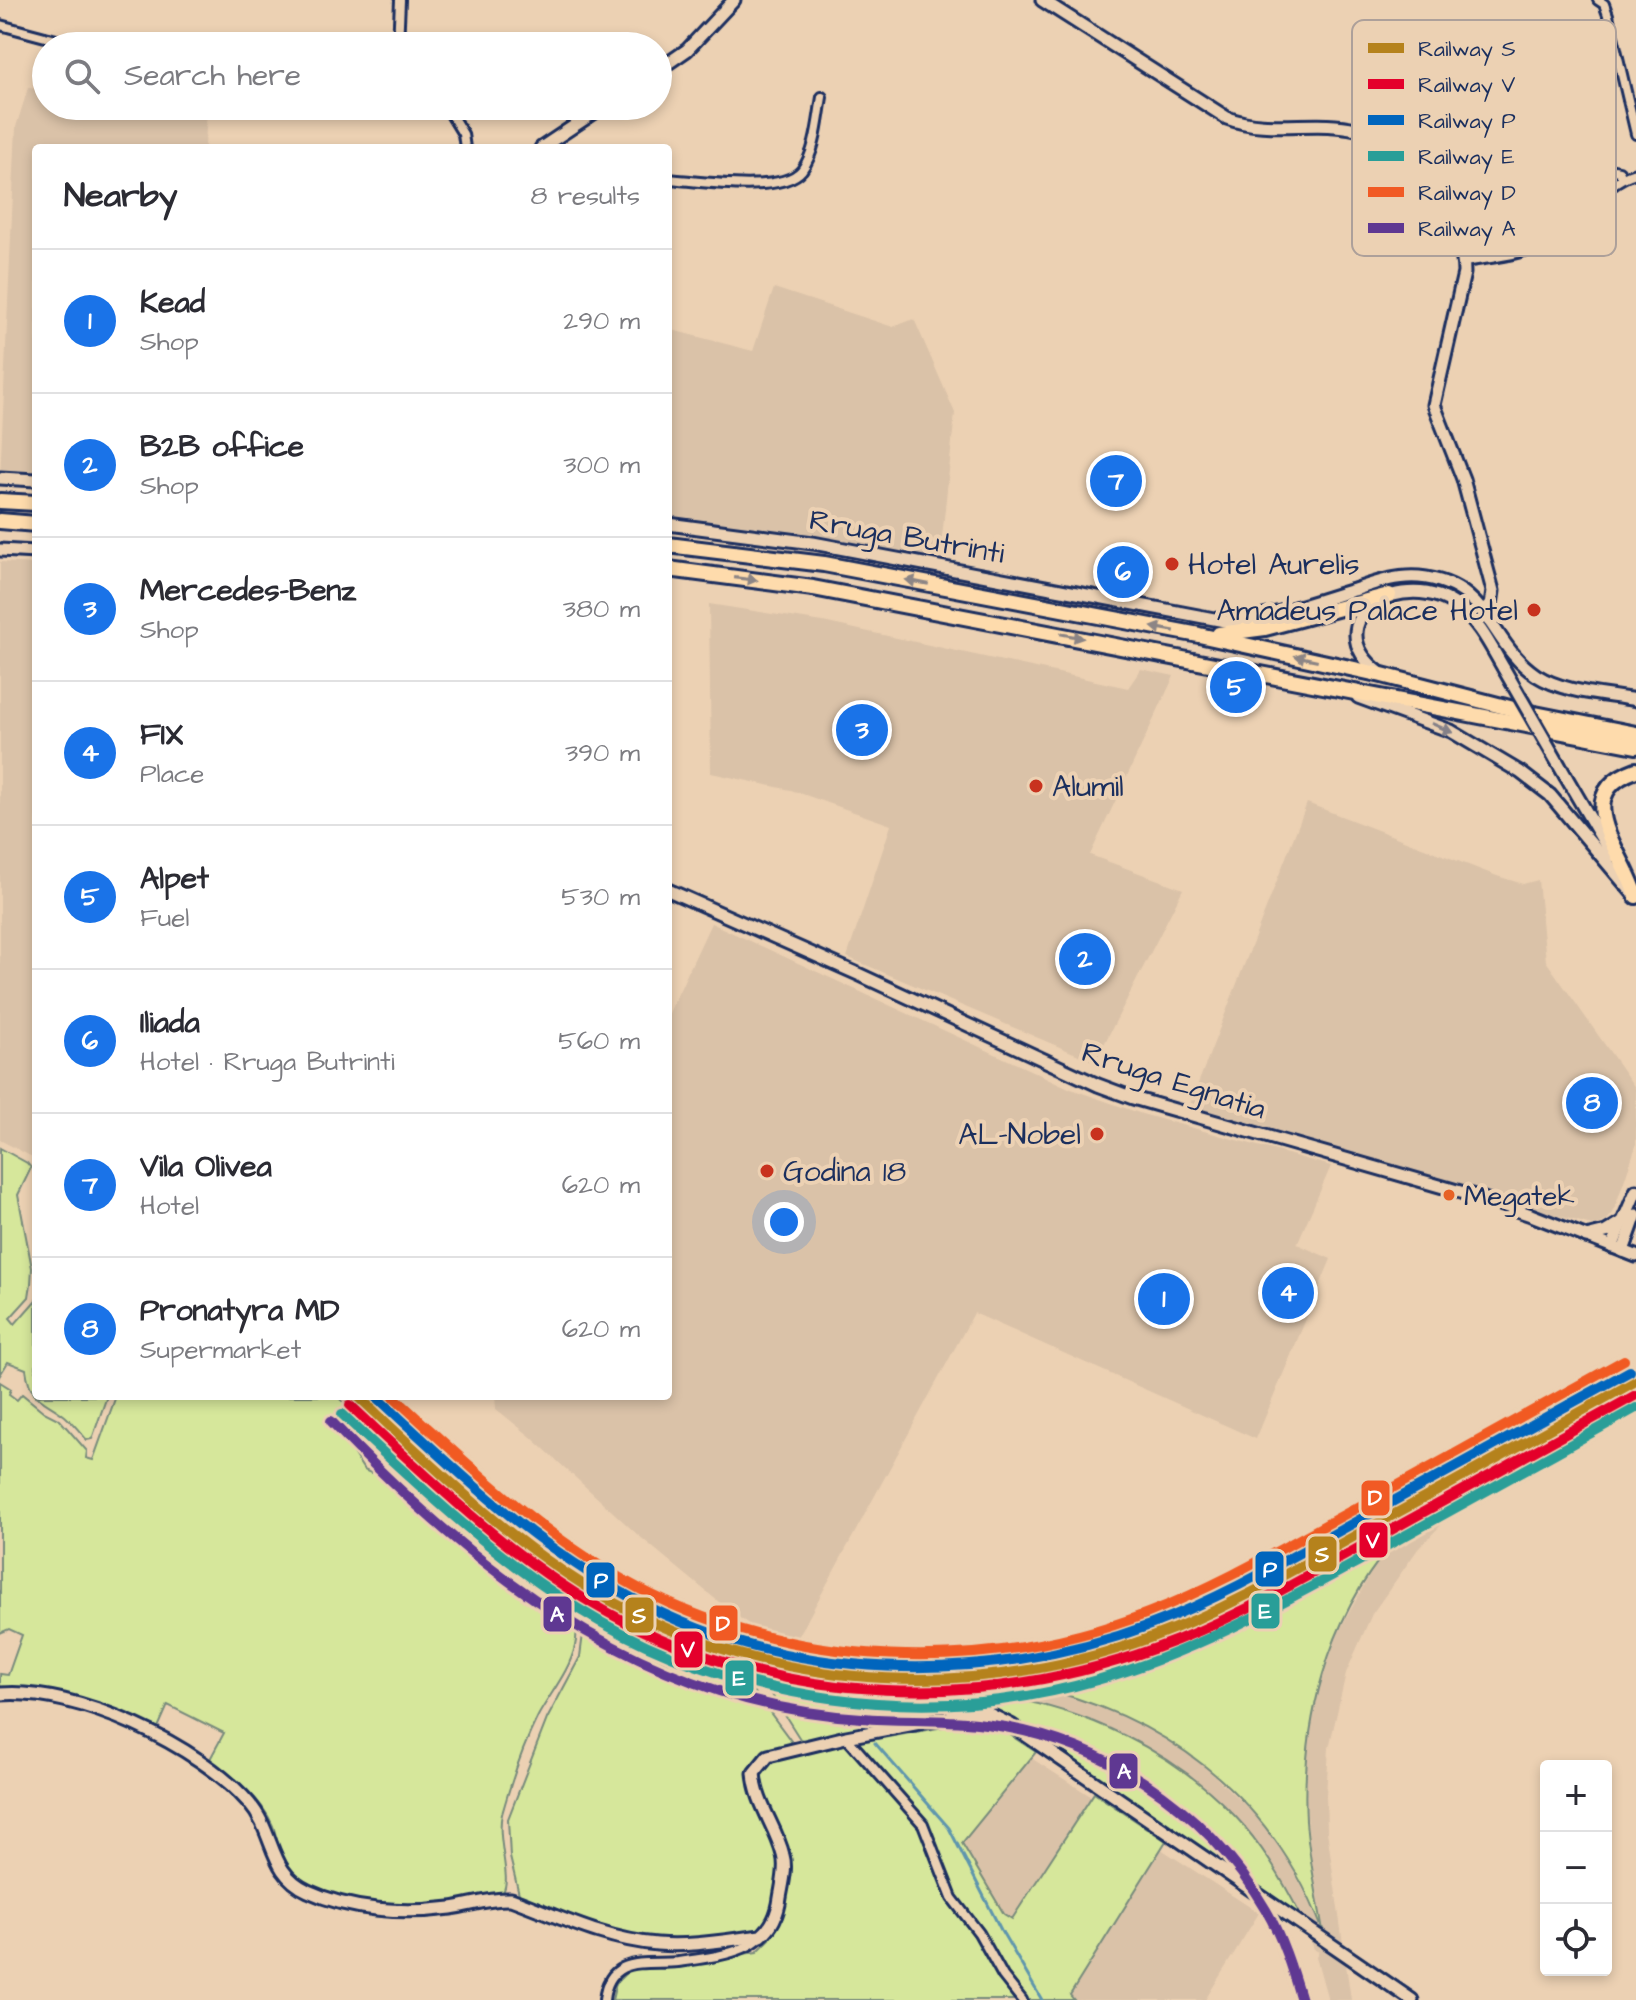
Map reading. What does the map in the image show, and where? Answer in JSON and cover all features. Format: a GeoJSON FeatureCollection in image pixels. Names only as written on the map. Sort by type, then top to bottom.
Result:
{"type":"FeatureCollection","features":[{"type":"Feature","properties":{"kind":"highway"},"geometry":{"type":"LineString","coordinates":[[0,501],[32,503]]}},
{"type":"Feature","properties":{"kind":"highway"},"geometry":{"type":"LineString","coordinates":[[0,521],[32,524]]}},
{"type":"Feature","properties":{"kind":"highway"},"geometry":{"type":"LineString","coordinates":[[672,545],[824,564],[1199,635],[1382,675],[1525,712],[1636,734]]}},
{"type":"Feature","properties":{"kind":"highway"},"geometry":{"type":"LineString","coordinates":[[672,570],[813,588],[1636,746]]}},
{"type":"Feature","properties":{"kind":"highway"},"geometry":{"type":"LineString","coordinates":[[1199,635],[1232,627],[1265,628],[1389,595]]}},
{"type":"Feature","properties":{"kind":"highway"},"geometry":{"type":"LineString","coordinates":[[1636,770],[1622,776],[1611,786],[1602,813],[1606,834],[1631,879],[1636,897]]}},
{"type":"Feature","properties":{"kind":"main road"},"geometry":{"type":"LineString","coordinates":[[672,60],[687,50],[734,0]]}},
{"type":"Feature","properties":{"kind":"main road"},"geometry":{"type":"LineString","coordinates":[[1042,0],[1227,118],[1259,126],[1341,127],[1352,130]]}},
{"type":"Feature","properties":{"kind":"main road"},"geometry":{"type":"LineString","coordinates":[[547,144],[583,120]]}},
{"type":"Feature","properties":{"kind":"main road"},"geometry":{"type":"LineString","coordinates":[[1462,256],[1461,292],[1434,405],[1463,479],[1493,591],[1491,605],[1485,611]]}},
{"type":"Feature","properties":{"kind":"main road"},"geometry":{"type":"LineString","coordinates":[[0,478],[32,480]]}},
{"type":"Feature","properties":{"kind":"main road","name":"Rruga Butrinti"},"geometry":{"type":"LineString","coordinates":[[672,525],[813,543],[1136,604],[1232,627]]}},
{"type":"Feature","properties":{"kind":"main road"},"geometry":{"type":"LineString","coordinates":[[0,550],[32,552]]}},
{"type":"Feature","properties":{"kind":"main road"},"geometry":{"type":"LineString","coordinates":[[1232,627],[1381,581],[1410,576],[1432,579],[1454,586],[1485,611],[1518,659],[1535,674],[1560,685],[1636,700]]}},
{"type":"Feature","properties":{"kind":"main road"},"geometry":{"type":"LineString","coordinates":[[1382,675],[1363,656],[1357,639],[1357,629],[1366,610],[1389,595],[1412,591],[1452,602],[1480,628],[1636,897]]}},
{"type":"Feature","properties":{"kind":"main road"},"geometry":{"type":"LineString","coordinates":[[1343,690],[1451,731],[1520,772],[1550,795],[1636,897]]}},
{"type":"Feature","properties":{"kind":"main road","name":"Rruga Egnatia"},"geometry":{"type":"LineString","coordinates":[[672,892],[1121,1094],[1478,1197],[1636,1256]]}},
{"type":"Feature","properties":{"kind":"main road"},"geometry":{"type":"LineString","coordinates":[[1618,1249],[1631,1219],[1636,1191]]}},
{"type":"Feature","properties":{"kind":"main road"},"geometry":{"type":"LineString","coordinates":[[1586,1237],[1606,1232],[1631,1219]]}},
{"type":"Feature","properties":{"kind":"main road"},"geometry":{"type":"LineString","coordinates":[[1631,1219],[1636,1241]]}},
{"type":"Feature","properties":{"kind":"main road"},"geometry":{"type":"LineString","coordinates":[[0,1694],[48,1697],[91,1709],[135,1725],[218,1772],[250,1804],[268,1832],[280,1870],[309,1892],[361,1907],[406,1911],[452,1908],[498,1898],[511,1899],[616,1937],[683,1945],[761,1936],[779,1910],[784,1857],[762,1810],[754,1773],[768,1756],[846,1737],[985,1712],[997,1716],[1412,2000]]}},
{"type":"Feature","properties":{"kind":"street"},"geometry":{"type":"LineString","coordinates":[[399,32],[400,0]]}},
{"type":"Feature","properties":{"kind":"street"},"geometry":{"type":"LineString","coordinates":[[1598,0],[1604,4],[1609,20]]}},
{"type":"Feature","properties":{"kind":"street"},"geometry":{"type":"LineString","coordinates":[[0,25],[32,34]]}},
{"type":"Feature","properties":{"kind":"street"},"geometry":{"type":"LineString","coordinates":[[1616,49],[1636,134]]}},
{"type":"Feature","properties":{"kind":"street"},"geometry":{"type":"LineString","coordinates":[[672,179],[766,185],[791,179],[807,161],[817,130],[822,97]]}},
{"type":"Feature","properties":{"kind":"street"},"geometry":{"type":"LineString","coordinates":[[454,120],[463,134],[464,144]]}},
{"type":"Feature","properties":{"kind":"street"},"geometry":{"type":"LineString","coordinates":[[1616,170],[1622,178]]}},
{"type":"Feature","properties":{"kind":"street"},"geometry":{"type":"LineString","coordinates":[[1616,183],[1636,173]]}},
{"type":"Feature","properties":{"kind":"street"},"geometry":{"type":"LineString","coordinates":[[1464,262],[1498,256]]}},
{"type":"Feature","properties":{"kind":"street"},"geometry":{"type":"LineString","coordinates":[[846,1737],[923,1824],[952,1898],[979,1933],[1003,1976],[1022,2000]]}},
{"type":"Feature","properties":{"kind":"street"},"geometry":{"type":"LineString","coordinates":[[604,2000],[605,1991],[614,1976],[632,1963],[677,1962],[728,1952],[751,1947],[761,1936]]}},
{"type":"Feature","properties":{"kind":"shaded area"},"geometry":{"type":"Polygon","coordinates":[[[28,88],[32,88],[32,120],[206,120],[205,144],[32,144],[32,480],[0,478],[16,127],[28,88]]]}},
{"type":"Feature","properties":{"kind":"shaded area"},"geometry":{"type":"Polygon","coordinates":[[[774,288],[893,327],[914,319],[955,413],[939,566],[672,525],[672,330],[753,351],[774,288]]]}},
{"type":"Feature","properties":{"kind":"shaded area"},"geometry":{"type":"Polygon","coordinates":[[[0,562],[32,564],[32,1157],[0,1140],[0,562]]]}},
{"type":"Feature","properties":{"kind":"shaded area"},"geometry":{"type":"Polygon","coordinates":[[[709,604],[823,622],[1128,688],[1141,669],[1174,676],[1090,855],[1183,889],[1095,1062],[847,957],[891,825],[791,790],[711,773],[709,604]]]}},
{"type":"Feature","properties":{"kind":"shaded area"},"geometry":{"type":"Polygon","coordinates":[[[1307,803],[1497,876],[1523,884],[1538,880],[1546,961],[1636,1089],[1636,1146],[1613,1213],[1606,1221],[1595,1226],[1288,1140],[1287,1137],[1189,1107],[1307,803]]]}},
{"type":"Feature","properties":{"kind":"shaded area"},"geometry":{"type":"Polygon","coordinates":[[[711,923],[1071,1089],[1142,1114],[1331,1166],[1297,1244],[1331,1259],[1256,1439],[974,1313],[790,1652],[731,1612],[638,1535],[496,1409],[495,1400],[672,1400],[672,1006],[711,923]]]}},
{"type":"Feature","properties":{"kind":"shaded area"},"geometry":{"type":"Polygon","coordinates":[[[352,1400],[368,1400],[522,1537],[644,1612],[767,1658],[801,1665],[891,1673],[986,1670],[1102,1647],[1185,1618],[1301,1560],[1392,1502],[1539,1420],[1551,1442],[1463,1502],[1418,1549],[1372,1614],[1346,1673],[1329,1748],[1326,1795],[1327,1831],[1351,2000],[1328,2000],[1316,1957],[1319,1952],[1313,1949],[1301,1916],[1263,1852],[1234,1815],[1188,1776],[1145,1746],[1112,1730],[1024,1701],[960,1693],[875,1690],[813,1683],[718,1659],[648,1633],[571,1590],[538,1566],[414,1461],[352,1400]],[[1431,1505],[1257,1605],[1205,1629],[1111,1666],[1025,1685],[1089,1701],[1116,1712],[1198,1760],[1262,1822],[1291,1866],[1322,1926],[1306,1803],[1308,1741],[1318,1689],[1339,1631],[1373,1569],[1391,1545],[1431,1505]]]}},
{"type":"Feature","properties":{"kind":"shaded area"},"geometry":{"type":"Polygon","coordinates":[[[1031,1758],[1092,1797],[1012,1920],[1004,1914],[962,1843],[1031,1758]]]}},
{"type":"Feature","properties":{"kind":"shaded area"},"geometry":{"type":"Polygon","coordinates":[[[1161,1849],[1259,1913],[1205,2000],[1074,2000],[1070,1996],[1161,1849]]]}},
{"type":"Feature","properties":{"kind":"green space"},"geometry":{"type":"Polygon","coordinates":[[[0,1148],[31,1168],[18,1195],[32,1268],[31,1284],[29,1297],[10,1318],[15,1324],[32,1305],[32,1389],[26,1369],[8,1362],[0,1375],[0,1148]]]}},
{"type":"Feature","properties":{"kind":"green space"},"geometry":{"type":"Polygon","coordinates":[[[0,1382],[11,1389],[9,1394],[17,1400],[22,1394],[44,1412],[60,1420],[87,1451],[86,1458],[93,1460],[115,1400],[341,1400],[363,1420],[363,1426],[369,1433],[353,1453],[364,1470],[371,1473],[376,1454],[383,1444],[563,1600],[570,1610],[576,1633],[572,1655],[533,1728],[502,1814],[506,1878],[503,1892],[454,1904],[422,1906],[356,1901],[327,1894],[302,1882],[281,1858],[273,1826],[261,1806],[237,1781],[209,1761],[224,1733],[168,1705],[157,1730],[110,1710],[40,1689],[0,1691],[0,1674],[8,1675],[22,1635],[9,1629],[0,1633],[0,1382]]]}},
{"type":"Feature","properties":{"kind":"green space"},"geometry":{"type":"Polygon","coordinates":[[[42,1400],[106,1400],[92,1439],[87,1440],[65,1416],[42,1400]]]}},
{"type":"Feature","properties":{"kind":"green space"},"geometry":{"type":"Polygon","coordinates":[[[1435,1502],[1396,1539],[1369,1574],[1350,1606],[1323,1675],[1308,1748],[1306,1821],[1323,1931],[1301,1882],[1274,1839],[1242,1800],[1206,1767],[1165,1739],[1121,1716],[1073,1697],[1022,1684],[1101,1668],[1197,1632],[1278,1592],[1435,1502]]]}},
{"type":"Feature","properties":{"kind":"green space"},"geometry":{"type":"Polygon","coordinates":[[[560,1582],[614,1616],[642,1629],[728,1660],[830,1685],[973,1694],[1027,1702],[1060,1710],[1124,1735],[1183,1771],[1234,1815],[1271,1863],[1301,1916],[995,1710],[976,1708],[806,1741],[800,1739],[769,1690],[696,1667],[635,1641],[591,1615],[560,1582]]]}},
{"type":"Feature","properties":{"kind":"green space"},"geometry":{"type":"Polygon","coordinates":[[[594,1624],[664,1661],[724,1678],[754,1691],[791,1741],[793,1754],[983,1720],[1036,1752],[962,1843],[1004,1914],[1012,1919],[1094,1793],[1166,1841],[1070,1995],[1074,2000],[612,2000],[616,1983],[630,1969],[757,1952],[770,1939],[761,1931],[688,1941],[613,1935],[523,1899],[519,1894],[510,1857],[508,1819],[547,1719],[580,1657],[584,1626],[594,1624]]]}},
{"type":"Feature","properties":{"kind":"waterway"},"geometry":{"type":"LineString","coordinates":[[875,1743],[949,1828],[1001,1930],[1042,2000]]}},
{"type":"Feature","properties":{"kind":"rail line","name":"D"},"geometry":{"type":"LineString","coordinates":[[397,1400],[540,1524],[604,1569],[638,1588],[698,1615],[760,1635],[825,1648],[890,1654],[956,1654],[1021,1647],[1086,1633],[1176,1602],[1284,1548],[1624,1360]]}},
{"type":"Feature","properties":{"kind":"rail line","name":"P"},"geometry":{"type":"LineString","coordinates":[[380,1400],[497,1505],[561,1554],[630,1597],[690,1625],[754,1646],[820,1660],[887,1666],[954,1666],[1021,1659],[1087,1645],[1179,1614],[1262,1573],[1630,1371]]}},
{"type":"Feature","properties":{"kind":"rail line","name":"S"},"geometry":{"type":"LineString","coordinates":[[362,1400],[453,1484],[520,1540],[554,1566],[628,1610],[690,1638],[754,1658],[820,1672],[887,1678],[954,1678],[1021,1671],[1087,1657],[1181,1626],[1264,1586],[1636,1381]]}},
{"type":"Feature","properties":{"kind":"rail line","name":"V"},"geometry":{"type":"LineString","coordinates":[[350,1405],[513,1549],[584,1599],[622,1620],[685,1648],[750,1670],[817,1683],[886,1690],[954,1690],[1023,1682],[1090,1668],[1185,1637],[1271,1596],[1636,1395]]}},
{"type":"Feature","properties":{"kind":"rail line","name":"E"},"geometry":{"type":"LineString","coordinates":[[342,1414],[455,1517],[514,1565],[577,1608],[636,1640],[698,1666],[763,1685],[830,1698],[897,1704],[965,1703],[1032,1695],[1133,1669],[1202,1642],[1302,1592],[1636,1408]]}},
{"type":"Feature","properties":{"kind":"rail line","name":"A"},"geometry":{"type":"LineString","coordinates":[[331,1421],[417,1505],[508,1581],[557,1614],[662,1670],[736,1696],[808,1712],[844,1717],[977,1723],[1021,1730],[1105,1760],[1144,1782],[1212,1838],[1241,1872],[1277,1931],[1301,2000]]}},
{"type":"Feature","properties":{"kind":"place","name":"Vila Olivea"},"geometry":{"type":"Point","coordinates":[1116,481]}},
{"type":"Feature","properties":{"kind":"place","name":"Hotel Aurelis"},"geometry":{"type":"Point","coordinates":[1172,564]}},
{"type":"Feature","properties":{"kind":"place","name":"Iliada"},"geometry":{"type":"Point","coordinates":[1123,572]}},
{"type":"Feature","properties":{"kind":"place","name":"Amadeus Palace Hotel"},"geometry":{"type":"Point","coordinates":[1534,610]}},
{"type":"Feature","properties":{"kind":"place","name":"Alpet"},"geometry":{"type":"Point","coordinates":[1236,687]}},
{"type":"Feature","properties":{"kind":"place","name":"Mercedes-Benz"},"geometry":{"type":"Point","coordinates":[862,730]}},
{"type":"Feature","properties":{"kind":"place","name":"Alumil"},"geometry":{"type":"Point","coordinates":[1036,786]}},
{"type":"Feature","properties":{"kind":"place","name":"B2B office"},"geometry":{"type":"Point","coordinates":[1085,959]}},
{"type":"Feature","properties":{"kind":"place","name":"Pronatyra MD"},"geometry":{"type":"Point","coordinates":[1592,1103]}},
{"type":"Feature","properties":{"kind":"place","name":"AL-Nobel"},"geometry":{"type":"Point","coordinates":[1097,1134]}},
{"type":"Feature","properties":{"kind":"place","name":"Godina 18"},"geometry":{"type":"Point","coordinates":[767,1171]}},
{"type":"Feature","properties":{"kind":"place","name":"Megatek"},"geometry":{"type":"Point","coordinates":[1449,1195]}},
{"type":"Feature","properties":{"kind":"place","name":"FIX"},"geometry":{"type":"Point","coordinates":[1288,1293]}},
{"type":"Feature","properties":{"kind":"place","name":"Kead"},"geometry":{"type":"Point","coordinates":[1164,1299]}}]}
